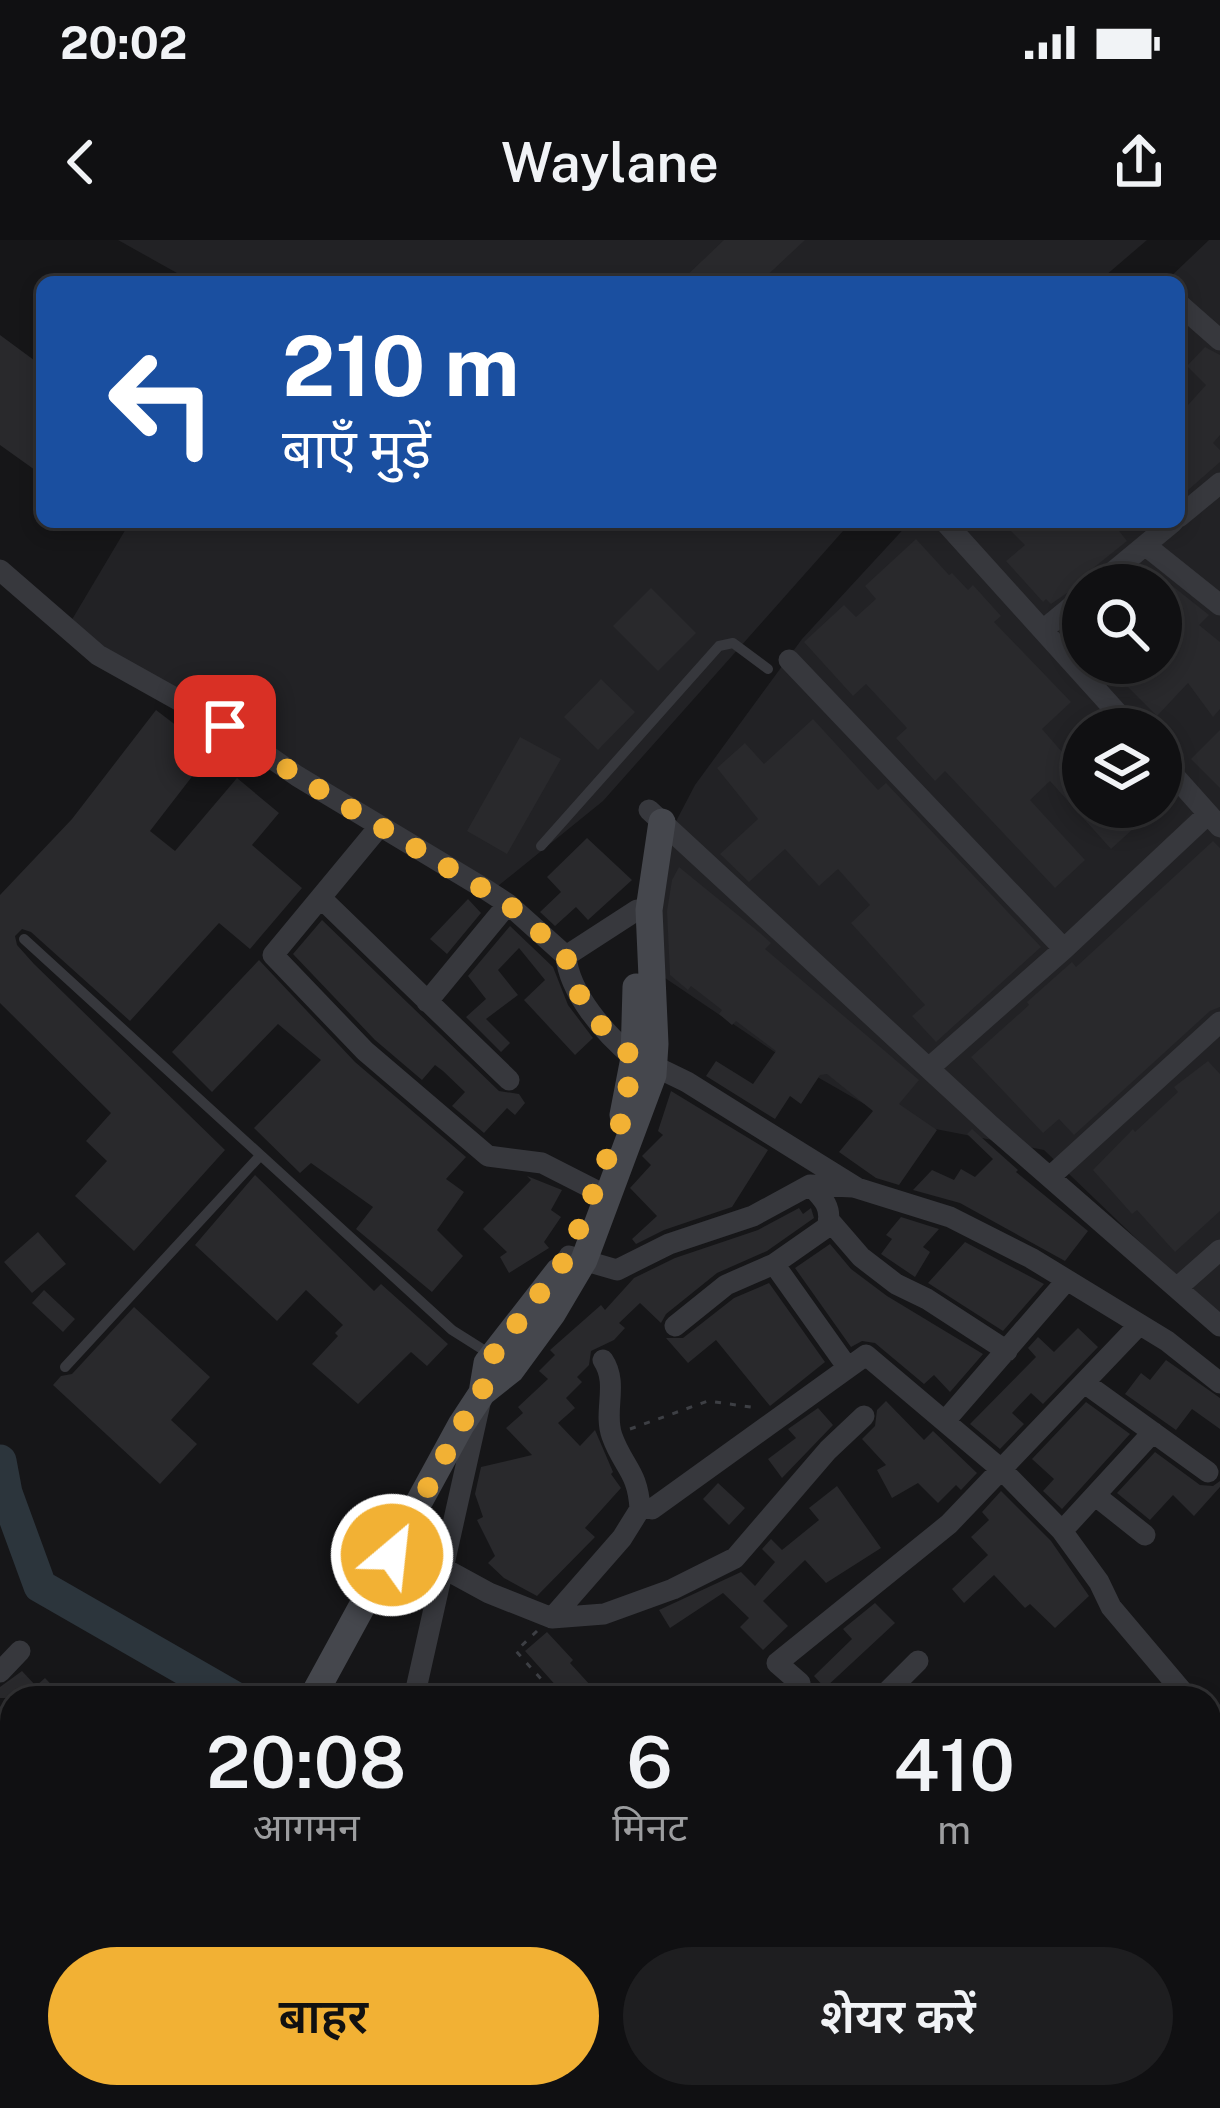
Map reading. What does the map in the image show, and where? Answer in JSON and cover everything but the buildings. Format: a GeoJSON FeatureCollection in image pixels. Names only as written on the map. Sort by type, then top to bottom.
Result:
{"type":"FeatureCollection","features":[{"type":"Feature","properties":{"kind":"street"},"geometry":{"type":"LineString","coordinates":[[1185,309],[1220,340]]}},
{"type":"Feature","properties":{"kind":"street"},"geometry":{"type":"LineString","coordinates":[[1185,513],[1220,484]]}},
{"type":"Feature","properties":{"kind":"street"},"geometry":{"type":"LineString","coordinates":[[950,528],[1113,708]]}},
{"type":"Feature","properties":{"kind":"street"},"geometry":{"type":"LineString","coordinates":[[1122,564],[1166,528]]}},
{"type":"Feature","properties":{"kind":"street"},"geometry":{"type":"LineString","coordinates":[[1145,545],[1220,605]]}},
{"type":"Feature","properties":{"kind":"street"},"geometry":{"type":"LineString","coordinates":[[0,570],[98,655],[225,726],[508,904],[566,956],[568,980],[618,1045],[687,1082],[857,1188]]}},
{"type":"Feature","properties":{"kind":"street"},"geometry":{"type":"LineString","coordinates":[[1043,630],[1062,614]]}},
{"type":"Feature","properties":{"kind":"street"},"geometry":{"type":"LineString","coordinates":[[779,665],[1064,949]]}},
{"type":"Feature","properties":{"kind":"street"},"geometry":{"type":"LineString","coordinates":[[929,1068],[1214,820],[1182,784]]}},
{"type":"Feature","properties":{"kind":"street"},"geometry":{"type":"LineString","coordinates":[[319,1686],[461,1425],[482,1393],[511,1370],[552,1314],[646,1102],[637,910],[640,847],[656,816]]}},
{"type":"Feature","properties":{"kind":"street"},"geometry":{"type":"LineString","coordinates":[[417,1686],[487,1363],[576,1258],[644,1062],[656,816]]}},
{"type":"Feature","properties":{"kind":"street"},"geometry":{"type":"LineString","coordinates":[[656,816],[929,1068],[1220,1326]]}},
{"type":"Feature","properties":{"kind":"street"},"geometry":{"type":"LineString","coordinates":[[379,827],[273,955],[365,1051],[488,1156],[542,1162],[597,1191]]}},
{"type":"Feature","properties":{"kind":"street"},"geometry":{"type":"LineString","coordinates":[[322,898],[509,1080]]}},
{"type":"Feature","properties":{"kind":"street"},"geometry":{"type":"LineString","coordinates":[[427,1002],[508,904]]}},
{"type":"Feature","properties":{"kind":"street"},"geometry":{"type":"LineString","coordinates":[[566,956],[637,910]]}},
{"type":"Feature","properties":{"kind":"street"},"geometry":{"type":"LineString","coordinates":[[1051,1176],[1220,1022]]}},
{"type":"Feature","properties":{"kind":"street"},"geometry":{"type":"LineString","coordinates":[[576,1258],[617,1270],[669,1244],[767,1210],[810,1185],[857,1188],[950,1217],[1031,1258],[1167,1341],[1220,1383]]}},
{"type":"Feature","properties":{"kind":"street"},"geometry":{"type":"LineString","coordinates":[[810,1185],[825,1200],[830,1220],[861,1257],[896,1284],[1007,1351]]}},
{"type":"Feature","properties":{"kind":"street"},"geometry":{"type":"LineString","coordinates":[[675,1326],[726,1285],[774,1264],[827,1227],[830,1220]]}},
{"type":"Feature","properties":{"kind":"street"},"geometry":{"type":"LineString","coordinates":[[1178,1287],[1220,1250]]}},
{"type":"Feature","properties":{"kind":"street"},"geometry":{"type":"LineString","coordinates":[[774,1264],[848,1368]]}},
{"type":"Feature","properties":{"kind":"street"},"geometry":{"type":"LineString","coordinates":[[945,1421],[1066,1280]]}},
{"type":"Feature","properties":{"kind":"street"},"geometry":{"type":"LineString","coordinates":[[798,1686],[800,1683],[777,1663],[949,1524],[1138,1325]]}},
{"type":"Feature","properties":{"kind":"street"},"geometry":{"type":"LineString","coordinates":[[652,1509],[866,1355],[1002,1470],[1061,1532],[1111,1606],[1178,1686]]}},
{"type":"Feature","properties":{"kind":"street"},"geometry":{"type":"LineString","coordinates":[[552,1618],[622,1538],[640,1509],[632,1470],[611,1435],[611,1372],[603,1360]]}},
{"type":"Feature","properties":{"kind":"street"},"geometry":{"type":"LineString","coordinates":[[1086,1384],[1208,1472]]}},
{"type":"Feature","properties":{"kind":"street"},"geometry":{"type":"LineString","coordinates":[[445,1569],[552,1618],[604,1614],[673,1589],[735,1558],[828,1450],[864,1416]]}},
{"type":"Feature","properties":{"kind":"street"},"geometry":{"type":"LineString","coordinates":[[1061,1532],[1153,1432]]}},
{"type":"Feature","properties":{"kind":"street"},"geometry":{"type":"LineString","coordinates":[[1096,1496],[1145,1535]]}},
{"type":"Feature","properties":{"kind":"street"},"geometry":{"type":"LineString","coordinates":[[0,1672],[20,1651]]}},
{"type":"Feature","properties":{"kind":"street"},"geometry":{"type":"LineString","coordinates":[[893,1686],[918,1660]]}},
{"type":"Feature","properties":{"kind":"lane"},"geometry":{"type":"LineString","coordinates":[[541,846],[718,646],[733,643],[779,665]]}},
{"type":"Feature","properties":{"kind":"lane"},"geometry":{"type":"LineString","coordinates":[[24,939],[452,1330],[492,1356]]}},
{"type":"Feature","properties":{"kind":"lane"},"geometry":{"type":"LineString","coordinates":[[64,1367],[259,1156]]}},
{"type":"Feature","properties":{"kind":"path"},"geometry":{"type":"LineString","coordinates":[[609,1421],[613,1429],[634,1429],[708,1401],[753,1406],[781,1416]]}},
{"type":"Feature","properties":{"kind":"path"},"geometry":{"type":"LineString","coordinates":[[547,1686],[516,1652],[552,1618]]}},
{"type":"Feature","properties":{"kind":"shaded area"},"geometry":{"type":"Polygon","coordinates":[[[118,240],[1147,240],[1105,276],[182,276],[118,240]]]}},
{"type":"Feature","properties":{"kind":"shaded area"},"geometry":{"type":"Polygon","coordinates":[[[1209,240],[1220,240],[1220,1319],[1044,1150],[894,1121],[779,1055],[662,976],[661,850],[695,785],[802,639],[904,528],[1185,528],[1185,276],[1171,276],[1209,240]]]}},
{"type":"Feature","properties":{"kind":"shaded area"},"geometry":{"type":"Polygon","coordinates":[[[126,528],[846,528],[603,801],[498,886],[67,628],[126,528]]]}},
{"type":"Feature","properties":{"kind":"waterway"},"geometry":{"type":"LineString","coordinates":[[0,1461],[6,1493],[40,1586],[214,1686]]}},
{"type":"Feature","properties":{"kind":"route"},"geometry":{"type":"LineString","coordinates":[[225,726],[297,776],[508,904],[566,956],[568,980],[618,1045],[634,1058],[620,1126],[568,1256],[487,1363],[482,1393],[392,1555]]}}]}
